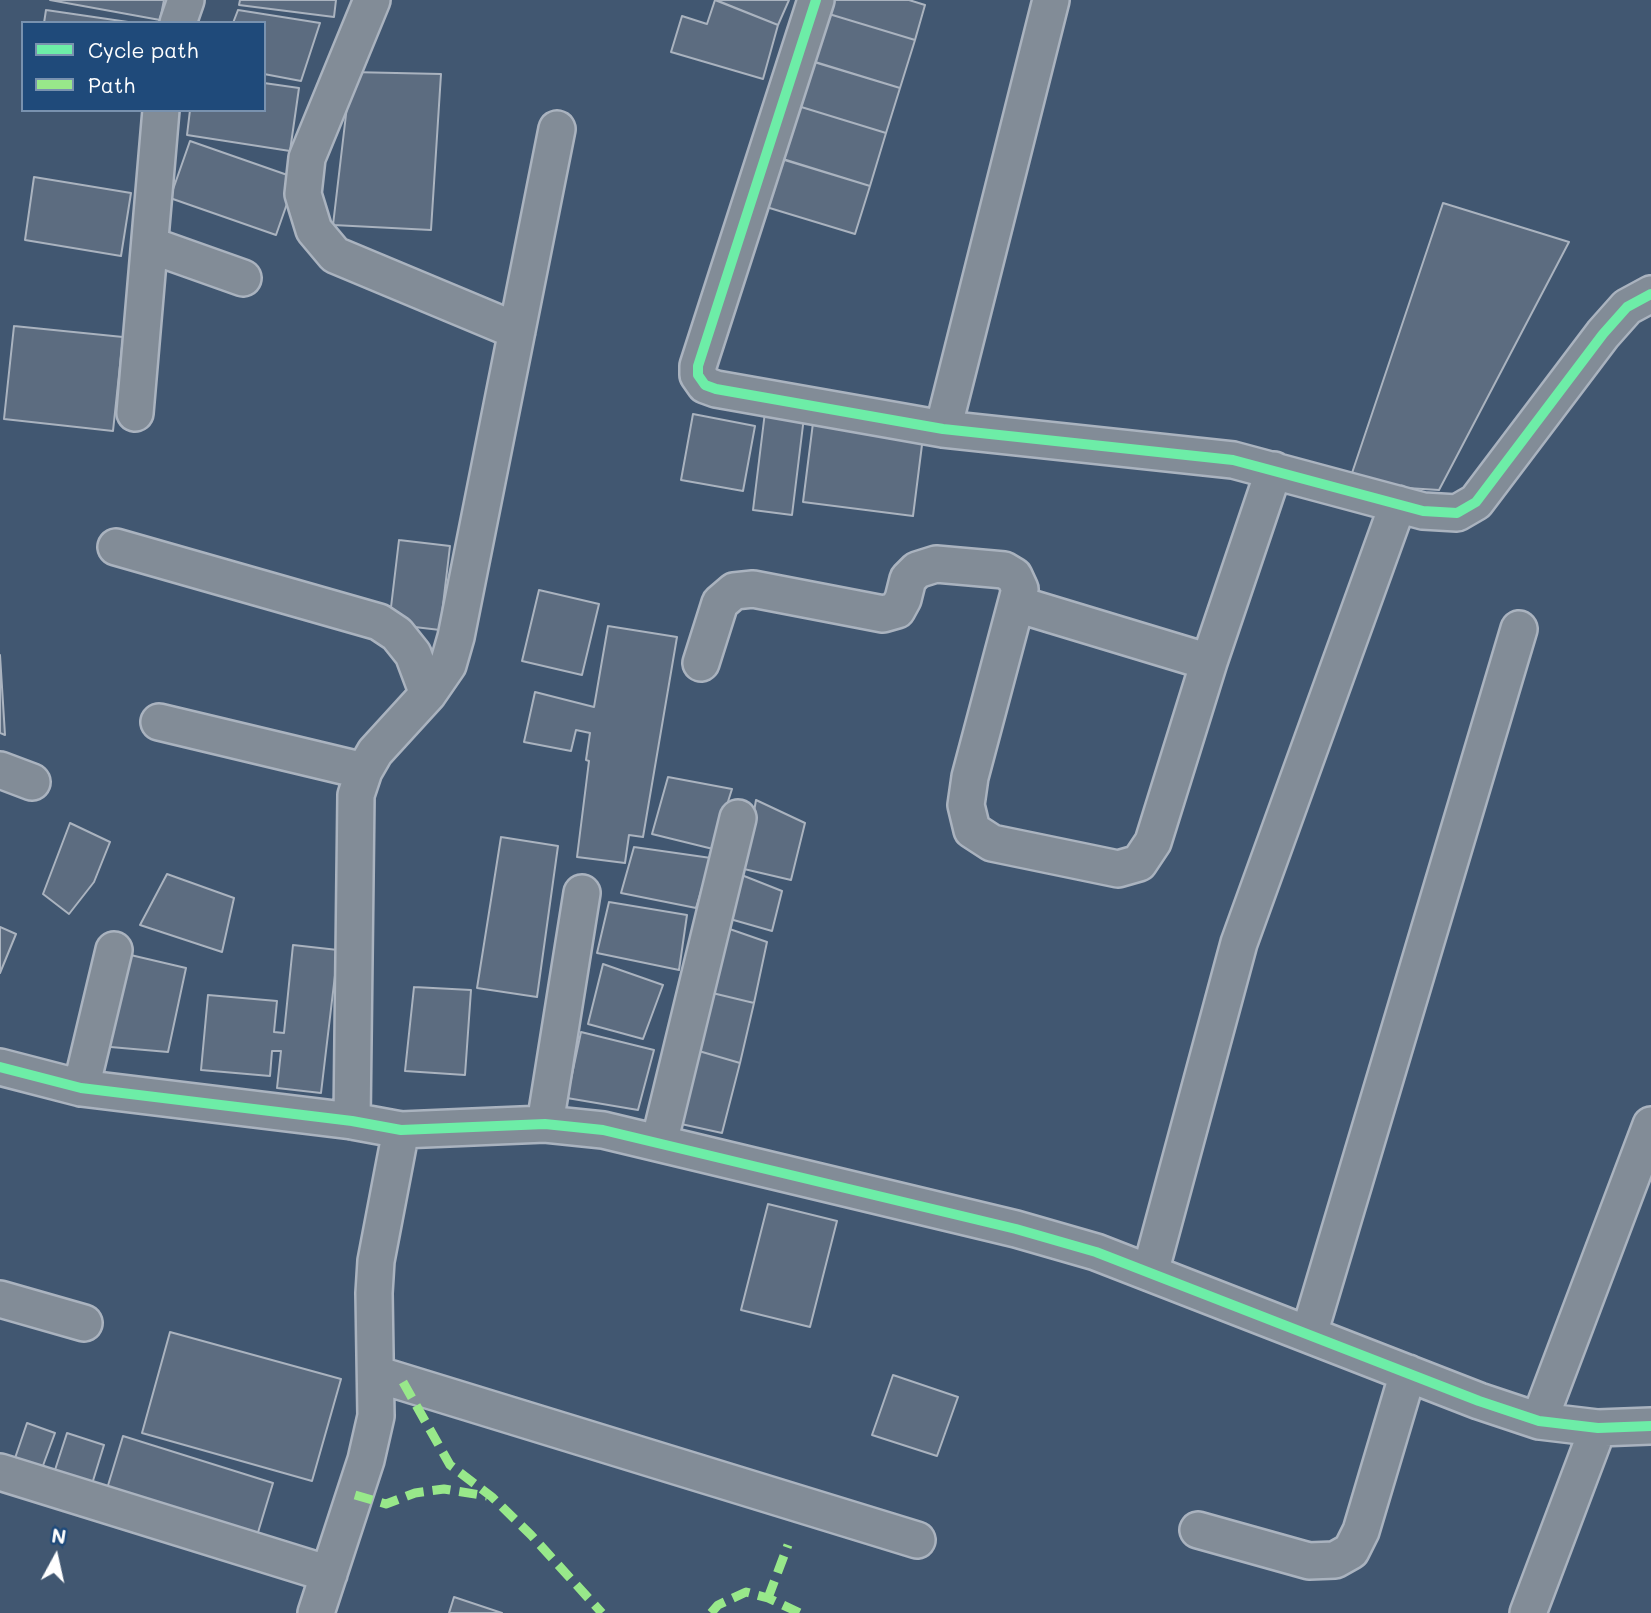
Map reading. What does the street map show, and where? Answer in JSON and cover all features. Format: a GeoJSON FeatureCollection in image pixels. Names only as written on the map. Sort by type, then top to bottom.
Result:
{"type":"FeatureCollection","features":[{"type":"Feature","properties":{"kind":"street"},"geometry":{"type":"LineString","coordinates":[[179,21],[186,0]]}},
{"type":"Feature","properties":{"kind":"street"},"geometry":{"type":"LineString","coordinates":[[372,0],[307,158],[303,194],[314,230],[335,255],[517,331]]}},
{"type":"Feature","properties":{"kind":"street"},"geometry":{"type":"LineString","coordinates":[[816,0],[698,366],[698,375],[705,385],[716,389],[943,429],[1233,460],[1423,511],[1457,513],[1476,502],[1627,307],[1651,294]]}},
{"type":"Feature","properties":{"kind":"street"},"geometry":{"type":"LineString","coordinates":[[943,429],[1051,0]]}},
{"type":"Feature","properties":{"kind":"street"},"geometry":{"type":"LineString","coordinates":[[135,413],[161,112]]}},
{"type":"Feature","properties":{"kind":"street"},"geometry":{"type":"LineString","coordinates":[[352,1121],[356,794],[364,771],[375,752],[428,694],[448,665],[456,637],[557,129]]}},
{"type":"Feature","properties":{"kind":"street"},"geometry":{"type":"LineString","coordinates":[[150,244],[243,278]]}},
{"type":"Feature","properties":{"kind":"street"},"geometry":{"type":"LineString","coordinates":[[701,663],[720,603],[734,591],[753,589],[883,614],[897,610],[908,579],[917,569],[936,564],[1004,570],[1014,576],[1020,589],[970,777],[967,805],[972,830],[992,843],[1118,869],[1139,863],[1153,842],[1209,662],[1274,470]]}},
{"type":"Feature","properties":{"kind":"street"},"geometry":{"type":"LineString","coordinates":[[1150,1273],[1239,943],[1398,504]]}},
{"type":"Feature","properties":{"kind":"street"},"geometry":{"type":"LineString","coordinates":[[116,547],[379,622],[397,634],[412,654],[428,694]]}},
{"type":"Feature","properties":{"kind":"street"},"geometry":{"type":"LineString","coordinates":[[1017,604],[1209,662]]}},
{"type":"Feature","properties":{"kind":"street"},"geometry":{"type":"LineString","coordinates":[[1309,1334],[1519,629]]}},
{"type":"Feature","properties":{"kind":"street"},"geometry":{"type":"LineString","coordinates":[[159,722],[364,771]]}},
{"type":"Feature","properties":{"kind":"street"},"geometry":{"type":"LineString","coordinates":[[659,1143],[738,818]]}},
{"type":"Feature","properties":{"kind":"street"},"geometry":{"type":"LineString","coordinates":[[545,1124],[582,893]]}},
{"type":"Feature","properties":{"kind":"street"},"geometry":{"type":"LineString","coordinates":[[81,1088],[114,950]]}},
{"type":"Feature","properties":{"kind":"street"},"geometry":{"type":"LineString","coordinates":[[0,1067],[81,1088],[352,1121],[401,1130],[545,1124],[603,1130],[1016,1229],[1096,1252],[1479,1401],[1539,1420],[1598,1428],[1651,1426]]}},
{"type":"Feature","properties":{"kind":"street"},"geometry":{"type":"LineString","coordinates":[[1539,1420],[1651,1125]]}},
{"type":"Feature","properties":{"kind":"street"},"geometry":{"type":"LineString","coordinates":[[316,1613],[366,1460],[376,1416],[376,1261],[401,1130]]}},
{"type":"Feature","properties":{"kind":"street"},"geometry":{"type":"LineString","coordinates":[[0,1299],[84,1323]]}},
{"type":"Feature","properties":{"kind":"street"},"geometry":{"type":"LineString","coordinates":[[1198,1530],[1309,1561],[1335,1560],[1351,1552],[1361,1531],[1408,1373]]}},
{"type":"Feature","properties":{"kind":"street"},"geometry":{"type":"LineString","coordinates":[[376,1374],[917,1540]]}},
{"type":"Feature","properties":{"kind":"street"},"geometry":{"type":"LineString","coordinates":[[1528,1613],[1598,1428]]}},
{"type":"Feature","properties":{"kind":"street"},"geometry":{"type":"LineString","coordinates":[[0,1472],[329,1574]]}},
{"type":"Feature","properties":{"kind":"building"},"geometry":{"type":"Polygon","coordinates":[[[50,0],[164,0],[160,20],[50,0]]]}},
{"type":"Feature","properties":{"kind":"building"},"geometry":{"type":"Polygon","coordinates":[[[240,0],[336,0],[334,17],[239,5],[240,0]]]}},
{"type":"Feature","properties":{"kind":"building"},"geometry":{"type":"Polygon","coordinates":[[[715,0],[778,25],[763,79],[671,52],[682,16],[707,24],[715,0]]]}},
{"type":"Feature","properties":{"kind":"building"},"geometry":{"type":"Polygon","coordinates":[[[716,0],[789,0],[778,25],[716,0]]]}},
{"type":"Feature","properties":{"kind":"building"},"geometry":{"type":"Polygon","coordinates":[[[833,0],[909,0],[925,5],[915,40],[829,14],[833,0]]]}},
{"type":"Feature","properties":{"kind":"building"},"geometry":{"type":"Polygon","coordinates":[[[46,10],[121,21],[44,21],[46,10]]]}},
{"type":"Feature","properties":{"kind":"building"},"geometry":{"type":"Polygon","coordinates":[[[238,10],[320,23],[301,81],[266,74],[266,21],[234,21],[238,10]]]}},
{"type":"Feature","properties":{"kind":"building"},"geometry":{"type":"Polygon","coordinates":[[[829,14],[915,40],[900,88],[814,62],[829,14]]]}},
{"type":"Feature","properties":{"kind":"building"},"geometry":{"type":"Polygon","coordinates":[[[812,61],[900,88],[886,133],[798,106],[812,61]]]}},
{"type":"Feature","properties":{"kind":"building"},"geometry":{"type":"Polygon","coordinates":[[[351,72],[441,74],[431,230],[333,225],[351,72]]]}},
{"type":"Feature","properties":{"kind":"building"},"geometry":{"type":"Polygon","coordinates":[[[266,83],[299,88],[290,151],[187,135],[190,112],[266,112],[266,83]]]}},
{"type":"Feature","properties":{"kind":"building"},"geometry":{"type":"Polygon","coordinates":[[[798,106],[886,133],[870,186],[783,159],[798,106]]]}},
{"type":"Feature","properties":{"kind":"building"},"geometry":{"type":"Polygon","coordinates":[[[190,141],[296,178],[276,235],[170,198],[190,141]]]}},
{"type":"Feature","properties":{"kind":"building"},"geometry":{"type":"Polygon","coordinates":[[[778,158],[870,186],[855,234],[763,206],[778,158]]]}},
{"type":"Feature","properties":{"kind":"building"},"geometry":{"type":"Polygon","coordinates":[[[34,177],[131,193],[121,256],[25,240],[34,177]]]}},
{"type":"Feature","properties":{"kind":"building"},"geometry":{"type":"Polygon","coordinates":[[[1443,203],[1569,242],[1439,490],[1391,487],[1351,476],[1443,203]]]}},
{"type":"Feature","properties":{"kind":"building"},"geometry":{"type":"Polygon","coordinates":[[[14,326],[123,337],[113,431],[4,419],[14,326]]]}},
{"type":"Feature","properties":{"kind":"building"},"geometry":{"type":"Polygon","coordinates":[[[765,412],[804,417],[792,515],[753,510],[765,412]]]}},
{"type":"Feature","properties":{"kind":"building"},"geometry":{"type":"Polygon","coordinates":[[[693,414],[755,426],[743,491],[681,480],[693,414]]]}},
{"type":"Feature","properties":{"kind":"building"},"geometry":{"type":"Polygon","coordinates":[[[814,415],[924,429],[913,516],[803,502],[814,415]]]}},
{"type":"Feature","properties":{"kind":"building"},"geometry":{"type":"Polygon","coordinates":[[[399,540],[450,546],[440,630],[389,624],[399,540]]]}},
{"type":"Feature","properties":{"kind":"building"},"geometry":{"type":"Polygon","coordinates":[[[539,590],[599,604],[582,675],[522,661],[539,590]]]}},
{"type":"Feature","properties":{"kind":"building"},"geometry":{"type":"Polygon","coordinates":[[[608,626],[677,637],[643,837],[629,835],[625,863],[577,857],[590,733],[576,730],[571,751],[524,742],[535,692],[594,707],[608,626]]]}},
{"type":"Feature","properties":{"kind":"building"},"geometry":{"type":"Polygon","coordinates":[[[0,655],[5,735],[0,733],[0,655]]]}},
{"type":"Feature","properties":{"kind":"building"},"geometry":{"type":"Polygon","coordinates":[[[668,777],[732,789],[713,849],[652,834],[668,777]]]}},
{"type":"Feature","properties":{"kind":"building"},"geometry":{"type":"Polygon","coordinates":[[[756,800],[805,823],[791,880],[744,869],[756,800]]]}},
{"type":"Feature","properties":{"kind":"building"},"geometry":{"type":"Polygon","coordinates":[[[70,823],[110,842],[94,882],[69,914],[43,894],[70,823]]]}},
{"type":"Feature","properties":{"kind":"building"},"geometry":{"type":"Polygon","coordinates":[[[501,837],[558,846],[537,997],[477,988],[501,837]]]}},
{"type":"Feature","properties":{"kind":"building"},"geometry":{"type":"Polygon","coordinates":[[[634,847],[711,858],[696,908],[621,893],[634,847]]]}},
{"type":"Feature","properties":{"kind":"building"},"geometry":{"type":"Polygon","coordinates":[[[734,872],[782,891],[772,931],[723,917],[734,872]]]}},
{"type":"Feature","properties":{"kind":"building"},"geometry":{"type":"Polygon","coordinates":[[[167,874],[234,898],[222,952],[140,925],[167,874]]]}},
{"type":"Feature","properties":{"kind":"building"},"geometry":{"type":"Polygon","coordinates":[[[609,902],[687,915],[679,970],[597,953],[609,902]]]}},
{"type":"Feature","properties":{"kind":"building"},"geometry":{"type":"Polygon","coordinates":[[[721,926],[767,942],[754,1003],[704,991],[721,926]]]}},
{"type":"Feature","properties":{"kind":"building"},"geometry":{"type":"Polygon","coordinates":[[[0,927],[16,934],[0,973],[0,927]]]}},
{"type":"Feature","properties":{"kind":"building"},"geometry":{"type":"Polygon","coordinates":[[[293,945],[338,950],[321,1093],[277,1088],[281,1051],[272,1051],[270,1076],[201,1070],[208,995],[277,1001],[274,1032],[284,1033],[293,945]]]}},
{"type":"Feature","properties":{"kind":"building"},"geometry":{"type":"Polygon","coordinates":[[[122,953],[186,968],[168,1052],[99,1046],[122,953]]]}},
{"type":"Feature","properties":{"kind":"building"},"geometry":{"type":"Polygon","coordinates":[[[603,964],[663,985],[643,1039],[588,1024],[603,964]]]}},
{"type":"Feature","properties":{"kind":"building"},"geometry":{"type":"Polygon","coordinates":[[[414,987],[471,990],[465,1075],[405,1071],[414,987]]]}},
{"type":"Feature","properties":{"kind":"building"},"geometry":{"type":"Polygon","coordinates":[[[704,991],[754,1003],[740,1063],[692,1049],[704,991]]]}},
{"type":"Feature","properties":{"kind":"building"},"geometry":{"type":"Polygon","coordinates":[[[581,1032],[654,1050],[638,1110],[567,1098],[581,1032]]]}},
{"type":"Feature","properties":{"kind":"building"},"geometry":{"type":"Polygon","coordinates":[[[692,1049],[740,1063],[722,1133],[672,1122],[692,1049]]]}},
{"type":"Feature","properties":{"kind":"building"},"geometry":{"type":"Polygon","coordinates":[[[768,1204],[837,1221],[810,1327],[741,1310],[768,1204]]]}},
{"type":"Feature","properties":{"kind":"building"},"geometry":{"type":"Polygon","coordinates":[[[170,1332],[341,1379],[312,1481],[142,1433],[170,1332]]]}},
{"type":"Feature","properties":{"kind":"building"},"geometry":{"type":"Polygon","coordinates":[[[893,1375],[958,1397],[937,1456],[872,1435],[893,1375]]]}},
{"type":"Feature","properties":{"kind":"building"},"geometry":{"type":"Polygon","coordinates":[[[27,1423],[55,1433],[41,1471],[14,1461],[27,1423]]]}},
{"type":"Feature","properties":{"kind":"building"},"geometry":{"type":"Polygon","coordinates":[[[67,1433],[104,1445],[92,1484],[54,1473],[67,1433]]]}},
{"type":"Feature","properties":{"kind":"building"},"geometry":{"type":"Polygon","coordinates":[[[123,1436],[273,1483],[256,1539],[106,1492],[123,1436]]]}},
{"type":"Feature","properties":{"kind":"building"},"geometry":{"type":"Polygon","coordinates":[[[454,1597],[502,1613],[449,1613],[454,1597]]]}},
{"type":"Feature","properties":{"kind":"marked path"},"geometry":{"type":"LineString","coordinates":[[403,1382],[450,1465],[492,1497],[531,1535],[602,1613]]}},
{"type":"Feature","properties":{"kind":"marked path"},"geometry":{"type":"LineString","coordinates":[[355,1495],[386,1504],[415,1493],[444,1489],[487,1496]]}},
{"type":"Feature","properties":{"kind":"marked path"},"geometry":{"type":"LineString","coordinates":[[768,1598],[788,1545]]}},
{"type":"Feature","properties":{"kind":"marked path"},"geometry":{"type":"LineString","coordinates":[[711,1613],[718,1605],[746,1592],[768,1598],[800,1613]]}},
{"type":"Feature","properties":{"kind":"cycle path"},"geometry":{"type":"LineString","coordinates":[[816,0],[698,366],[698,375],[705,385],[716,389],[943,429],[1233,460],[1423,511],[1457,513],[1476,502],[1603,334],[1627,307],[1651,294]]}},
{"type":"Feature","properties":{"kind":"cycle path"},"geometry":{"type":"LineString","coordinates":[[0,1067],[81,1088],[352,1121],[401,1130],[545,1124],[603,1130],[1016,1229],[1096,1252],[1479,1401],[1539,1421],[1598,1428],[1651,1426]]}}]}
